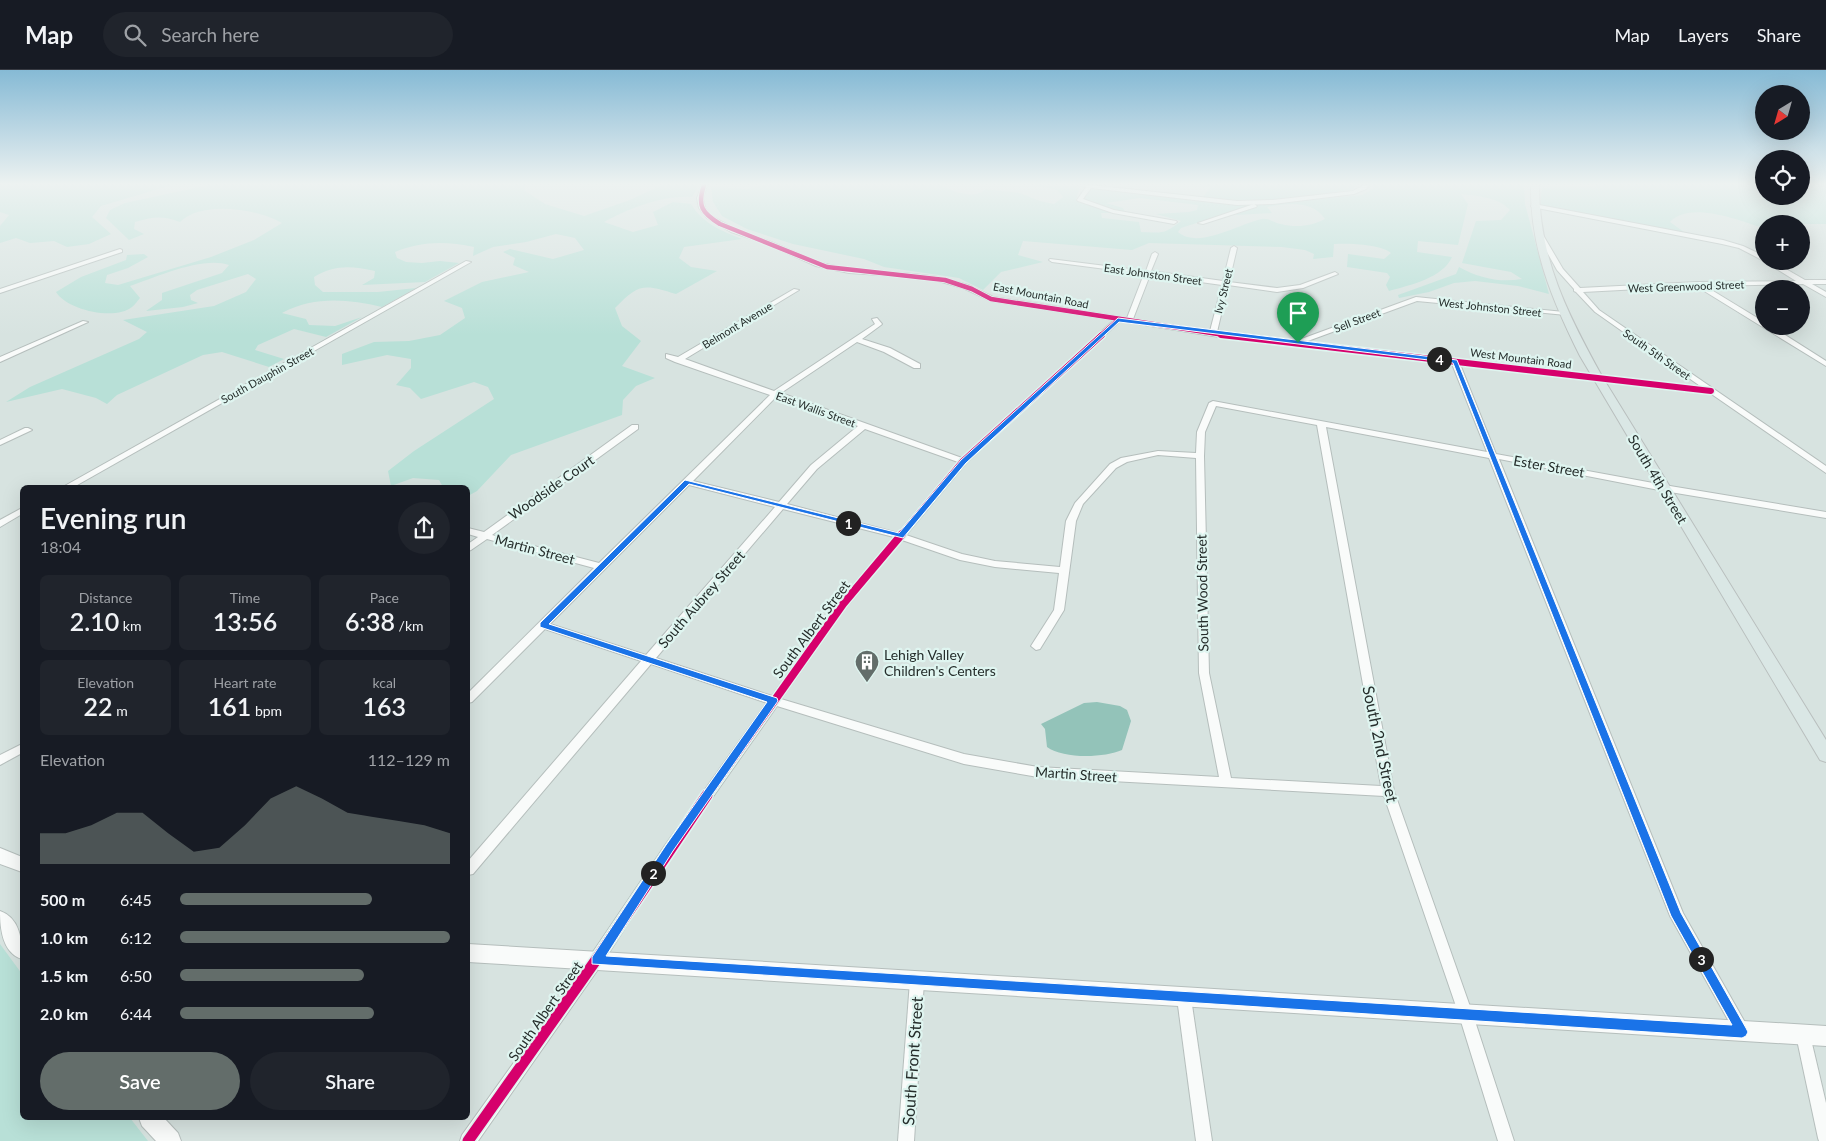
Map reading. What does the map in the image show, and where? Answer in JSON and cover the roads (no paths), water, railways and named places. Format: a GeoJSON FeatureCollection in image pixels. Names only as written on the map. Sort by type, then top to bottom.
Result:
{"type":"FeatureCollection","features":[{"type":"Feature","properties":{"kind":"main road","name":"South 4th Street"},"geometry":{"type":"LineString","coordinates":[[1538,235],[1564,314],[1597,378],[1826,756]]}},
{"type":"Feature","properties":{"kind":"main road"},"geometry":{"type":"LineString","coordinates":[[0,856],[20,864]]}},
{"type":"Feature","properties":{"kind":"main road"},"geometry":{"type":"LineString","coordinates":[[0,919],[20,947]]}},
{"type":"Feature","properties":{"kind":"main road"},"geometry":{"type":"LineString","coordinates":[[470,952],[1184,998],[1826,1036]]}},
{"type":"Feature","properties":{"kind":"main road"},"geometry":{"type":"LineString","coordinates":[[152,1120],[170,1141]]}},
{"type":"Feature","properties":{"kind":"street","name":"East Mountain Road"},"geometry":{"type":"LineString","coordinates":[[741,235],[770,244],[816,264],[851,272],[937,278],[960,285],[991,299],[1129,322],[1213,334],[1298,343]]}},
{"type":"Feature","properties":{"kind":"street","name":"South 5th Street"},"geometry":{"type":"LineString","coordinates":[[1540,235],[1553,260],[1576,290],[1606,318],[1826,470]]}},
{"type":"Feature","properties":{"kind":"street"},"geometry":{"type":"LineString","coordinates":[[1687,235],[1724,242],[1741,247],[1755,255]]}},
{"type":"Feature","properties":{"kind":"street","name":"Ivy Street"},"geometry":{"type":"LineString","coordinates":[[1213,334],[1234,248]]}},
{"type":"Feature","properties":{"kind":"street"},"geometry":{"type":"LineString","coordinates":[[0,291],[120,251]]}},
{"type":"Feature","properties":{"kind":"street"},"geometry":{"type":"LineString","coordinates":[[1129,322],[1155,254]]}},
{"type":"Feature","properties":{"kind":"street","name":"East Johnston Street"},"geometry":{"type":"LineString","coordinates":[[1052,260],[1225,285]]}},
{"type":"Feature","properties":{"kind":"street","name":"South Dauphin Street"},"geometry":{"type":"LineString","coordinates":[[70,485],[468,262]]}},
{"type":"Feature","properties":{"kind":"street"},"geometry":{"type":"LineString","coordinates":[[1782,270],[1799,280]]}},
{"type":"Feature","properties":{"kind":"street"},"geometry":{"type":"LineString","coordinates":[[1225,285],[1286,290],[1335,274]]}},
{"type":"Feature","properties":{"kind":"street","name":"West Greenwood Street"},"geometry":{"type":"LineString","coordinates":[[1810,284],[1826,282]]}},
{"type":"Feature","properties":{"kind":"street"},"geometry":{"type":"LineString","coordinates":[[1698,284],[1755,320]]}},
{"type":"Feature","properties":{"kind":"street","name":"West Greenwood Street"},"geometry":{"type":"LineString","coordinates":[[1576,290],[1698,284],[1755,284]]}},
{"type":"Feature","properties":{"kind":"street"},"geometry":{"type":"LineString","coordinates":[[1810,286],[1826,294]]}},
{"type":"Feature","properties":{"kind":"street","name":"Belmont Avenue"},"geometry":{"type":"LineString","coordinates":[[678,360],[796,290]]}},
{"type":"Feature","properties":{"kind":"street","name":"West Johnston Street"},"geometry":{"type":"LineString","coordinates":[[1416,299],[1564,314]]}},
{"type":"Feature","properties":{"kind":"street","name":"Sell Street"},"geometry":{"type":"LineString","coordinates":[[1298,343],[1416,299]]}},
{"type":"Feature","properties":{"kind":"street"},"geometry":{"type":"LineString","coordinates":[[470,697],[775,394],[879,324],[874,319]]}},
{"type":"Feature","properties":{"kind":"street","name":"South Albert Street"},"geometry":{"type":"LineString","coordinates":[[468,1141],[596,960],[670,848],[843,604],[963,461],[1118,320]]}},
{"type":"Feature","properties":{"kind":"street"},"geometry":{"type":"LineString","coordinates":[[0,360],[85,322]]}},
{"type":"Feature","properties":{"kind":"street"},"geometry":{"type":"LineString","coordinates":[[1780,335],[1824,362]]}},
{"type":"Feature","properties":{"kind":"street"},"geometry":{"type":"LineString","coordinates":[[856,339],[887,350],[917,366]]}},
{"type":"Feature","properties":{"kind":"street","name":"West Mountain Road"},"geometry":{"type":"LineString","coordinates":[[1298,343],[1711,391]]}},
{"type":"Feature","properties":{"kind":"street","name":"East Wallis Street"},"geometry":{"type":"LineString","coordinates":[[669,356],[963,461]]}},
{"type":"Feature","properties":{"kind":"street"},"geometry":{"type":"LineString","coordinates":[[1455,361],[1676,916],[1742,1032]]}},
{"type":"Feature","properties":{"kind":"street","name":"Ester Street"},"geometry":{"type":"LineString","coordinates":[[1213,403],[1664,488],[1826,515]]}},
{"type":"Feature","properties":{"kind":"street","name":"South Wood Street"},"geometry":{"type":"LineString","coordinates":[[1213,403],[1201,432],[1200,456],[1204,673],[1226,782]]}},
{"type":"Feature","properties":{"kind":"street","name":"South 2nd Street"},"geometry":{"type":"LineString","coordinates":[[1321,423],[1388,791],[1466,1015],[1506,1141]]}},
{"type":"Feature","properties":{"kind":"street","name":"South Aubrey Street"},"geometry":{"type":"LineString","coordinates":[[470,868],[824,457],[863,426]]}},
{"type":"Feature","properties":{"kind":"street","name":"Woodside Court"},"geometry":{"type":"LineString","coordinates":[[470,546],[483,535],[635,427]]}},
{"type":"Feature","properties":{"kind":"street"},"geometry":{"type":"LineString","coordinates":[[0,443],[28,430]]}},
{"type":"Feature","properties":{"kind":"street"},"geometry":{"type":"LineString","coordinates":[[1036,646],[1059,610],[1074,511],[1113,466],[1138,456],[1158,453],[1200,456]]}},
{"type":"Feature","properties":{"kind":"street"},"geometry":{"type":"LineString","coordinates":[[688,482],[900,536],[960,557],[995,564],[1065,571]]}},
{"type":"Feature","properties":{"kind":"street"},"geometry":{"type":"LineString","coordinates":[[0,524],[20,512]]}},
{"type":"Feature","properties":{"kind":"street","name":"Martin Street"},"geometry":{"type":"LineString","coordinates":[[470,532],[602,567]]}},
{"type":"Feature","properties":{"kind":"street","name":"Martin Street"},"geometry":{"type":"LineString","coordinates":[[543,625],[773,701],[984,764],[1038,772],[1388,791]]}},
{"type":"Feature","properties":{"kind":"street"},"geometry":{"type":"LineString","coordinates":[[0,760],[20,749]]}},
{"type":"Feature","properties":{"kind":"street","name":"South Front Street"},"geometry":{"type":"LineString","coordinates":[[906,1141],[917,981]]}},
{"type":"Feature","properties":{"kind":"street"},"geometry":{"type":"LineString","coordinates":[[1184,998],[1204,1141]]}},
{"type":"Feature","properties":{"kind":"street"},"geometry":{"type":"LineString","coordinates":[[1803,1035],[1826,1138]]}},
{"type":"Feature","properties":{"kind":"place","name":"Lehigh Valley Children's Centers"},"geometry":{"type":"Point","coordinates":[867,683]}}]}
